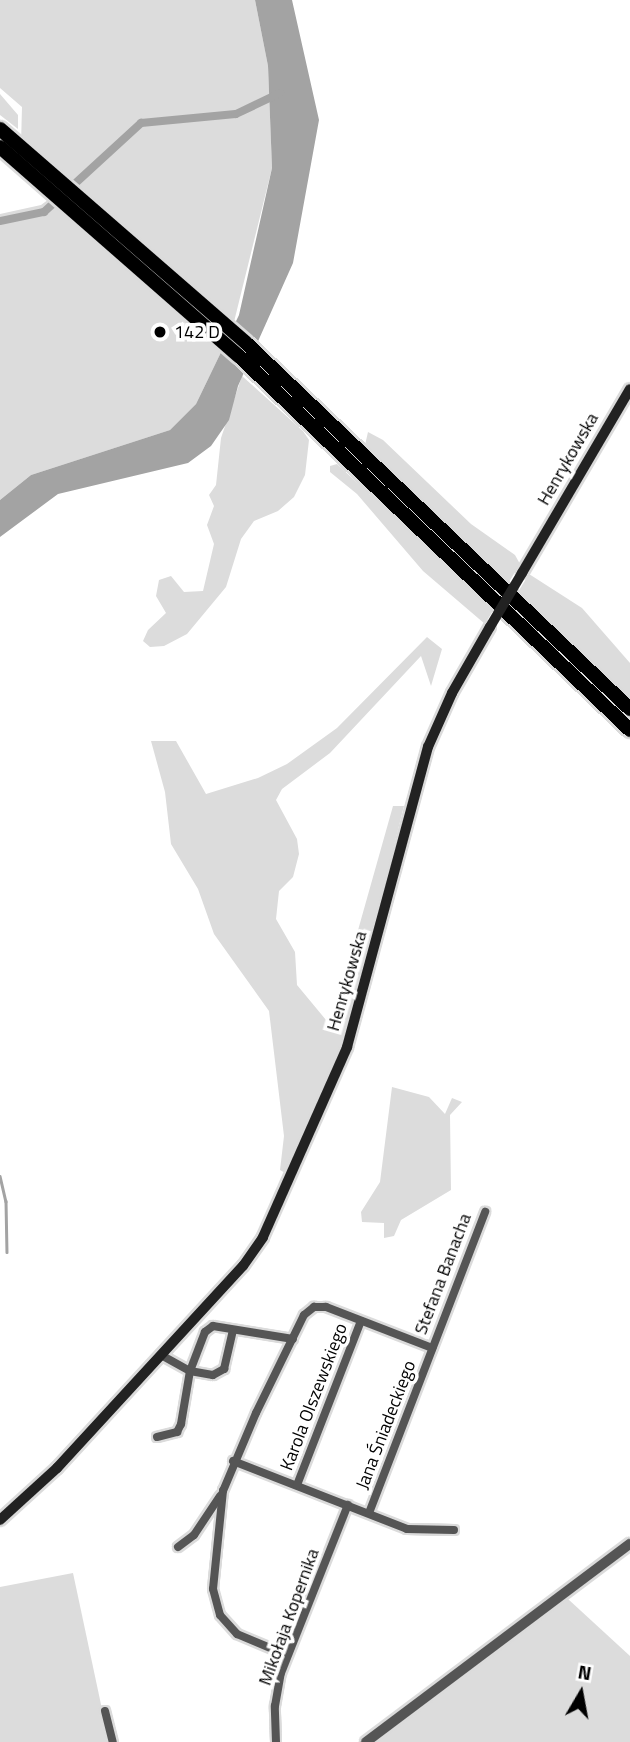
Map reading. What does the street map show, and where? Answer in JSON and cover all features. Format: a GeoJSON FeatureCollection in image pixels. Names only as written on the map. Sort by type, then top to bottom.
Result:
{"type":"FeatureCollection","features":[{"type":"Feature","properties":{"kind":"highway"},"geometry":{"type":"LineString","coordinates":[[0,129],[242,349],[630,730]]}},
{"type":"Feature","properties":{"kind":"highway"},"geometry":{"type":"LineString","coordinates":[[0,147],[242,349]]}},
{"type":"Feature","properties":{"kind":"highway"},"geometry":{"type":"LineString","coordinates":[[289,394],[630,709]]}},
{"type":"Feature","properties":{"kind":"main road","name":"Henrykowska"},"geometry":{"type":"LineString","coordinates":[[0,1520],[57,1468],[161,1355],[263,1237],[347,1047],[428,747],[452,693],[630,389]]}},
{"type":"Feature","properties":{"kind":"street","name":"Stefana Banacha"},"geometry":{"type":"LineString","coordinates":[[432,1348],[485,1212]]}},
{"type":"Feature","properties":{"kind":"street"},"geometry":{"type":"LineString","coordinates":[[287,1655],[237,1634],[219,1615],[213,1589],[223,1492],[233,1461],[304,1315],[314,1307],[361,1321],[432,1348]]}},
{"type":"Feature","properties":{"kind":"street","name":"Karola Olszewskiego"},"geometry":{"type":"LineString","coordinates":[[297,1485],[361,1321]]}},
{"type":"Feature","properties":{"kind":"street"},"geometry":{"type":"LineString","coordinates":[[157,1437],[177,1432],[181,1424],[190,1371],[209,1328],[293,1339]]}},
{"type":"Feature","properties":{"kind":"street"},"geometry":{"type":"LineString","coordinates":[[161,1355],[190,1371],[219,1374],[233,1331]]}},
{"type":"Feature","properties":{"kind":"street","name":"Jana Śniadeckiego"},"geometry":{"type":"LineString","coordinates":[[369,1513],[432,1348]]}},
{"type":"Feature","properties":{"kind":"street"},"geometry":{"type":"LineString","coordinates":[[233,1461],[407,1529],[454,1530]]}},
{"type":"Feature","properties":{"kind":"street"},"geometry":{"type":"LineString","coordinates":[[178,1547],[201,1527],[223,1492]]}},
{"type":"Feature","properties":{"kind":"street","name":"Mikołaja Kopernika"},"geometry":{"type":"LineString","coordinates":[[276,1742],[277,1689],[287,1655],[348,1505]]}},
{"type":"Feature","properties":{"kind":"street"},"geometry":{"type":"LineString","coordinates":[[366,1742],[630,1544]]}},
{"type":"Feature","properties":{"kind":"street"},"geometry":{"type":"LineString","coordinates":[[105,1711],[113,1742]]}},
{"type":"Feature","properties":{"kind":"shaded area"},"geometry":{"type":"Polygon","coordinates":[[[0,0],[255,0],[268,66],[272,168],[232,330],[21,144],[22,107],[0,88],[0,0]]]}},
{"type":"Feature","properties":{"kind":"shaded area"},"geometry":{"type":"Polygon","coordinates":[[[255,0],[292,0],[319,120],[293,263],[238,386],[229,420],[211,446],[188,463],[58,494],[0,537],[0,500],[31,475],[170,430],[196,404],[239,315],[272,168],[268,66],[255,0]]]}},
{"type":"Feature","properties":{"kind":"shaded area"},"geometry":{"type":"Polygon","coordinates":[[[0,94],[18,115],[18,129],[0,115],[0,94]]]}},
{"type":"Feature","properties":{"kind":"shaded area"},"geometry":{"type":"Polygon","coordinates":[[[56,194],[225,344],[196,404],[170,430],[31,475],[0,500],[0,214],[41,205],[56,194]]]}},
{"type":"Feature","properties":{"kind":"shaded area"},"geometry":{"type":"Polygon","coordinates":[[[242,376],[303,431],[309,440],[305,475],[294,497],[278,511],[254,521],[241,539],[226,587],[187,634],[164,646],[150,647],[143,641],[148,630],[166,613],[156,596],[159,580],[171,576],[184,592],[203,591],[214,544],[207,525],[214,506],[209,495],[216,485],[221,438],[242,376]]]}},
{"type":"Feature","properties":{"kind":"shaded area"},"geometry":{"type":"Polygon","coordinates":[[[290,392],[630,715],[630,722],[288,396],[290,392]]]}},
{"type":"Feature","properties":{"kind":"shaded area"},"geometry":{"type":"Polygon","coordinates":[[[368,432],[383,440],[471,524],[515,555],[520,564],[509,582],[365,445],[368,432]]]}},
{"type":"Feature","properties":{"kind":"shaded area"},"geometry":{"type":"Polygon","coordinates":[[[337,464],[494,609],[485,624],[423,571],[357,494],[330,472],[330,466],[337,464]]]}},
{"type":"Feature","properties":{"kind":"shaded area"},"geometry":{"type":"Polygon","coordinates":[[[529,574],[582,608],[630,663],[630,699],[518,592],[529,574]]]}},
{"type":"Feature","properties":{"kind":"shaded area"},"geometry":{"type":"Polygon","coordinates":[[[427,637],[442,649],[431,686],[421,656],[330,753],[282,789],[276,800],[297,839],[299,854],[293,877],[279,891],[276,919],[295,952],[297,985],[331,1026],[393,806],[404,806],[343,1047],[287,1174],[280,1170],[284,1136],[269,1011],[214,934],[198,889],[171,844],[165,792],[151,741],[176,741],[206,794],[258,778],[287,764],[337,728],[427,637]]]}},
{"type":"Feature","properties":{"kind":"shaded area"},"geometry":{"type":"Polygon","coordinates":[[[392,1087],[429,1097],[445,1114],[452,1098],[462,1102],[450,1115],[451,1190],[401,1220],[394,1236],[384,1238],[384,1223],[362,1222],[361,1212],[380,1182],[392,1087]]]}},
{"type":"Feature","properties":{"kind":"shaded area"},"geometry":{"type":"Polygon","coordinates":[[[73,1573],[109,1742],[0,1742],[0,1587],[73,1573]]]}},
{"type":"Feature","properties":{"kind":"shaded area"},"geometry":{"type":"Polygon","coordinates":[[[568,1599],[630,1656],[630,1742],[375,1742],[568,1599]]]}},
{"type":"Feature","properties":{"kind":"waterway"},"geometry":{"type":"LineString","coordinates":[[0,221],[44,212],[141,123],[236,114],[280,93]]}},
{"type":"Feature","properties":{"kind":"waterway"},"geometry":{"type":"LineString","coordinates":[[0,1176],[6,1201],[7,1252]]}},
{"type":"Feature","properties":{"kind":"place","name":"142 D"},"geometry":{"type":"Point","coordinates":[160,332]}}]}
